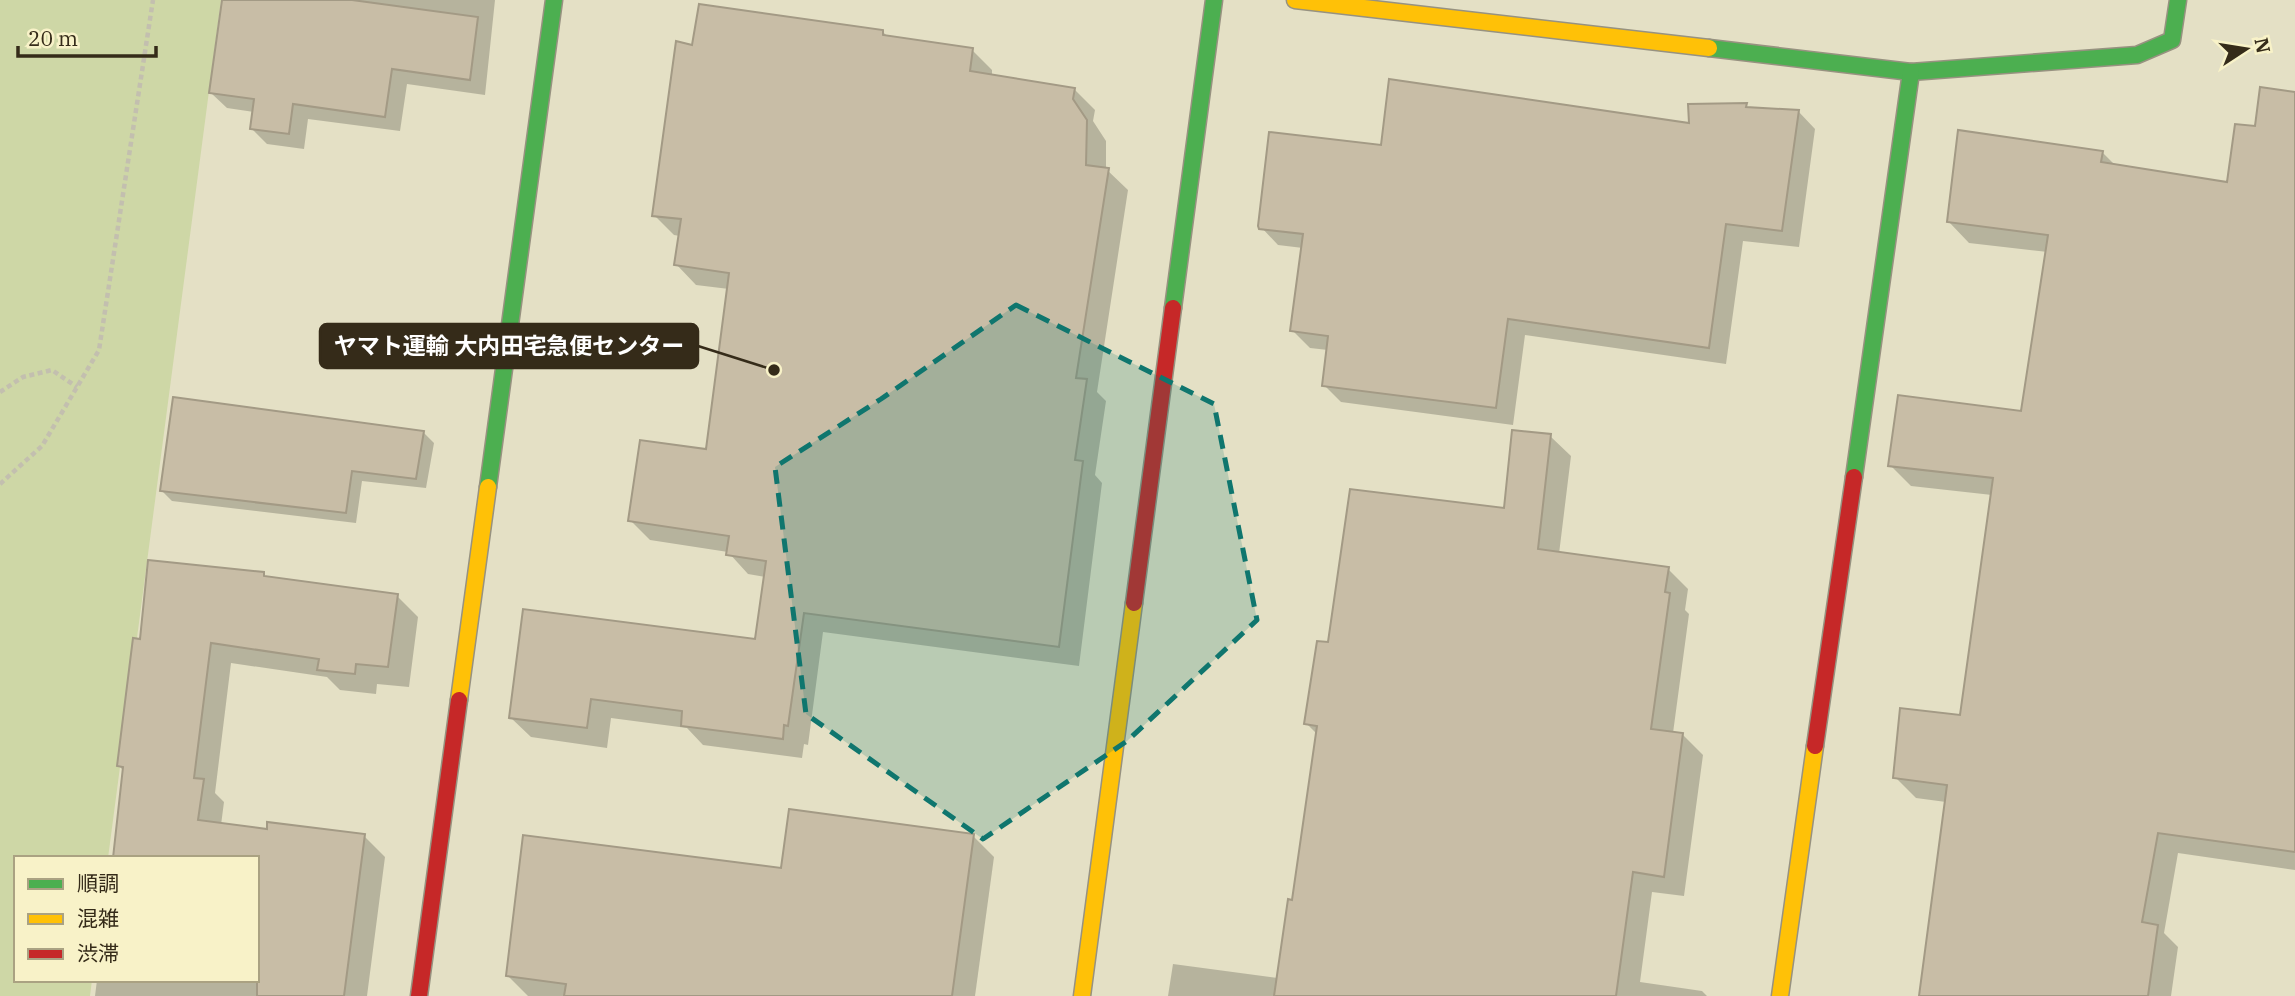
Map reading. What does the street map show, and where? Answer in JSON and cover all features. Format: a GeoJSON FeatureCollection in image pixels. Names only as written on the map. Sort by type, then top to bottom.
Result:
{"type":"FeatureCollection","features":[{"type":"Feature","properties":{"kind":"street"},"geometry":{"type":"LineString","coordinates":[[419,996],[554,0]]}},
{"type":"Feature","properties":{"kind":"street"},"geometry":{"type":"LineString","coordinates":[[1082,996],[1213,0]]}},
{"type":"Feature","properties":{"kind":"street"},"geometry":{"type":"LineString","coordinates":[[1295,0],[1911,72],[2137,55],[2172,40],[2178,0]]}},
{"type":"Feature","properties":{"kind":"street"},"geometry":{"type":"LineString","coordinates":[[1780,996],[1911,72]]}},
{"type":"Feature","properties":{"kind":"path"},"geometry":{"type":"LineString","coordinates":[[0,484],[42,446],[99,350],[153,0]]}},
{"type":"Feature","properties":{"kind":"path"},"geometry":{"type":"LineString","coordinates":[[0,392],[23,377],[52,370],[77,387]]}},
{"type":"Feature","properties":{"kind":"highlighted area"},"geometry":{"type":"Polygon","coordinates":[[[1016,305],[1214,404],[1257,620],[1127,741],[983,839],[806,714],[775,467],[881,399],[1016,305]]]}},
{"type":"Feature","properties":{"kind":"green space"},"geometry":{"type":"Polygon","coordinates":[[[0,0],[221,0],[108,856],[14,856],[14,982],[92,982],[90,996],[0,996],[0,0]]]}},
{"type":"Feature","properties":{"kind":"building"},"geometry":{"type":"Polygon","coordinates":[[[222,0],[352,0],[478,17],[470,80],[392,69],[385,117],[293,104],[289,134],[250,129],[254,99],[209,93],[222,0]]]}},
{"type":"Feature","properties":{"kind":"building"},"geometry":{"type":"Polygon","coordinates":[[[699,4],[883,30],[883,35],[973,48],[970,71],[1075,88],[1073,99],[1087,120],[1086,165],[1109,168],[1076,378],[1087,379],[1075,460],[1083,461],[1059,647],[804,613],[788,726],[784,725],[783,739],[681,726],[682,711],[591,699],[587,728],[509,718],[523,609],[755,639],[766,561],[726,555],[729,536],[628,521],[640,440],[706,449],[729,273],[674,265],[681,219],[652,216],[676,41],[692,45],[699,4]]]}},
{"type":"Feature","properties":{"kind":"building"},"geometry":{"type":"Polygon","coordinates":[[[1389,79],[1689,123],[1688,104],[1747,103],[1746,107],[1799,110],[1782,231],[1726,224],[1709,348],[1508,319],[1496,408],[1322,386],[1328,336],[1290,331],[1303,234],[1259,229],[1258,226],[1269,132],[1381,145],[1389,79]]]}},
{"type":"Feature","properties":{"kind":"building"},"geometry":{"type":"Polygon","coordinates":[[[2260,87],[2295,92],[2295,852],[2158,833],[2142,922],[2158,925],[2148,996],[1919,996],[1947,785],[1893,778],[1900,708],[1960,715],[1993,478],[1888,466],[1898,395],[2021,411],[2048,235],[1947,222],[1958,130],[2103,151],[2101,162],[2227,182],[2235,124],[2255,126],[2260,87]]]}},
{"type":"Feature","properties":{"kind":"building"},"geometry":{"type":"Polygon","coordinates":[[[173,397],[424,431],[416,479],[352,471],[346,513],[160,491],[173,397]]]}},
{"type":"Feature","properties":{"kind":"building"},"geometry":{"type":"Polygon","coordinates":[[[1512,430],[1551,434],[1538,549],[1669,567],[1665,592],[1670,593],[1651,729],[1683,733],[1664,877],[1633,872],[1616,996],[1274,996],[1288,899],[1292,900],[1317,726],[1304,724],[1317,641],[1328,642],[1350,489],[1504,508],[1512,430]]]}},
{"type":"Feature","properties":{"kind":"building"},"geometry":{"type":"Polygon","coordinates":[[[148,560],[264,572],[264,576],[398,594],[388,667],[356,664],[355,674],[317,670],[319,659],[211,643],[194,778],[204,779],[198,820],[267,829],[267,822],[365,834],[344,996],[257,996],[259,856],[113,856],[123,767],[117,766],[133,638],[140,639],[148,560]]]}},
{"type":"Feature","properties":{"kind":"building"},"geometry":{"type":"Polygon","coordinates":[[[789,809],[974,834],[952,996],[564,996],[566,984],[506,976],[523,835],[781,868],[789,809]]]}},
{"type":"Feature","properties":{"kind":"traffic: fast"},"geometry":{"type":"LineString","coordinates":[[488,487],[554,0]]}},
{"type":"Feature","properties":{"kind":"traffic: fast"},"geometry":{"type":"LineString","coordinates":[[1173,308],[1214,0]]}},
{"type":"Feature","properties":{"kind":"traffic: fast"},"geometry":{"type":"LineString","coordinates":[[1709,48],[1911,72],[2137,55],[2172,40],[2178,0]]}},
{"type":"Feature","properties":{"kind":"traffic: fast"},"geometry":{"type":"LineString","coordinates":[[1854,477],[1911,72]]}},
{"type":"Feature","properties":{"kind":"traffic: slow"},"geometry":{"type":"LineString","coordinates":[[1295,0],[1709,48]]}},
{"type":"Feature","properties":{"kind":"traffic: slow"},"geometry":{"type":"LineString","coordinates":[[459,700],[488,487]]}},
{"type":"Feature","properties":{"kind":"traffic: slow"},"geometry":{"type":"LineString","coordinates":[[1082,996],[1134,603]]}},
{"type":"Feature","properties":{"kind":"traffic: slow"},"geometry":{"type":"LineString","coordinates":[[1780,996],[1815,746]]}},
{"type":"Feature","properties":{"kind":"traffic: jam"},"geometry":{"type":"LineString","coordinates":[[1134,603],[1173,308]]}},
{"type":"Feature","properties":{"kind":"traffic: jam"},"geometry":{"type":"LineString","coordinates":[[1815,746],[1854,477]]}},
{"type":"Feature","properties":{"kind":"traffic: jam"},"geometry":{"type":"LineString","coordinates":[[419,996],[459,700]]}},
{"type":"Feature","properties":{"kind":"place","name":"ヤマト運輸 大内田宅急便センター"},"geometry":{"type":"Point","coordinates":[774,370]}}]}
